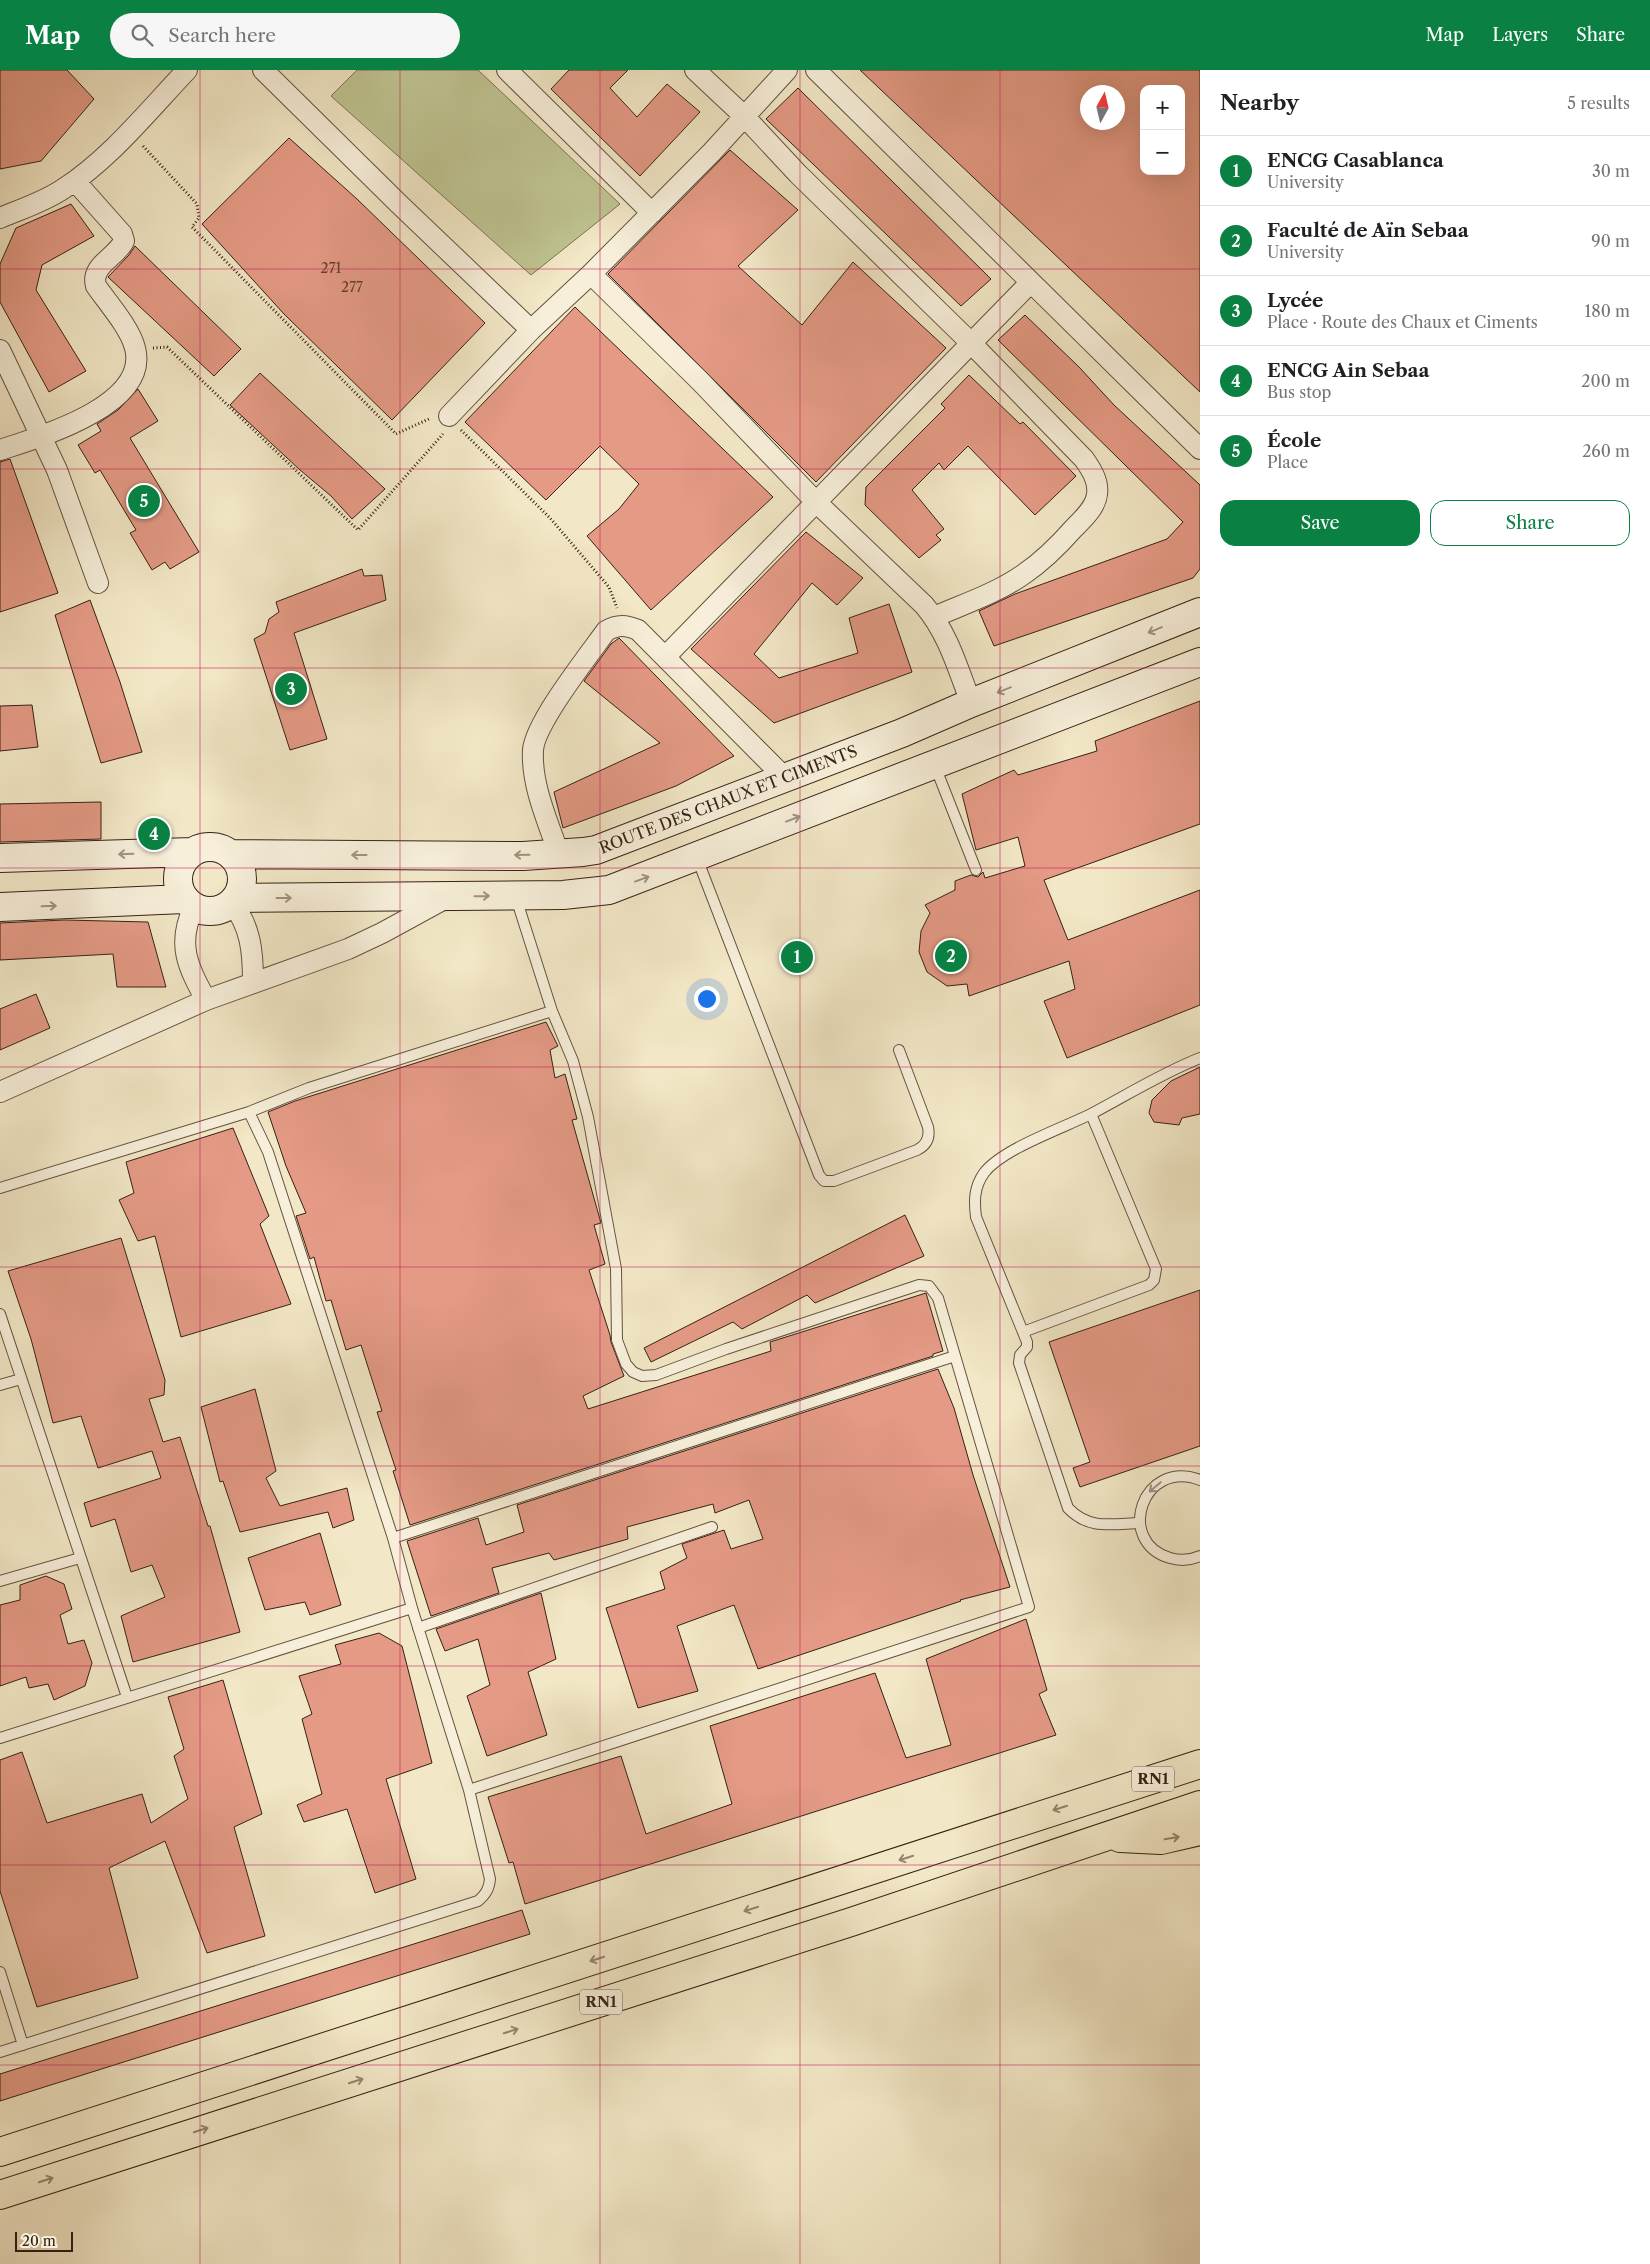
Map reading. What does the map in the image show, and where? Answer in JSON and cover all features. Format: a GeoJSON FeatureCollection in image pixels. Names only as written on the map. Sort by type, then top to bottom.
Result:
{"type":"FeatureCollection","features":[{"type":"Feature","properties":{"kind":"highway"},"geometry":{"type":"LineString","coordinates":[[1107,1793],[1200,1748]]}},
{"type":"Feature","properties":{"kind":"highway","name":"RN1"},"geometry":{"type":"LineString","coordinates":[[0,2152],[1200,1764]]}},
{"type":"Feature","properties":{"kind":"highway","name":"RN1"},"geometry":{"type":"LineString","coordinates":[[0,2195],[851,1922],[1200,1805]]}},
{"type":"Feature","properties":{"kind":"highway"},"geometry":{"type":"LineString","coordinates":[[1108,1837],[1161,1840],[1200,1831]]}},
{"type":"Feature","properties":{"kind":"street"},"geometry":{"type":"LineString","coordinates":[[0,218],[44,199],[75,181],[128,132],[187,70]]}},
{"type":"Feature","properties":{"kind":"street"},"geometry":{"type":"LineString","coordinates":[[263,70],[398,204],[531,330]]}},
{"type":"Feature","properties":{"kind":"street"},"geometry":{"type":"LineString","coordinates":[[507,70],[652,212]]}},
{"type":"Feature","properties":{"kind":"street"},"geometry":{"type":"LineString","coordinates":[[695,70],[744,116],[798,174],[970,342],[1084,459],[1095,479],[1097,495],[1083,519],[1057,546],[1023,575],[934,616]]}},
{"type":"Feature","properties":{"kind":"street"},"geometry":{"type":"LineString","coordinates":[[452,418],[531,330],[591,274],[787,70]]}},
{"type":"Feature","properties":{"kind":"street"},"geometry":{"type":"LineString","coordinates":[[816,70],[1200,450]]}},
{"type":"Feature","properties":{"kind":"street"},"geometry":{"type":"LineString","coordinates":[[0,450],[42,436],[92,413],[121,392],[134,374],[135,348],[126,330],[95,283],[97,271],[122,246],[124,241],[122,234],[75,181]]}},
{"type":"Feature","properties":{"kind":"street"},"geometry":{"type":"LineString","coordinates":[[591,274],[700,381],[816,502],[934,616],[952,653],[971,703]]}},
{"type":"Feature","properties":{"kind":"street"},"geometry":{"type":"LineString","coordinates":[[665,657],[970,342],[1030,283]]}},
{"type":"Feature","properties":{"kind":"street"},"geometry":{"type":"LineString","coordinates":[[0,350],[42,436],[98,583]]}},
{"type":"Feature","properties":{"kind":"street","name":"ROUTE DES CHAUX ET CIMENTS"},"geometry":{"type":"LineString","coordinates":[[230,854],[523,856],[583,852],[611,846],[902,733],[971,703],[1200,612]]}},
{"type":"Feature","properties":{"kind":"street"},"geometry":{"type":"LineString","coordinates":[[559,854],[540,793],[534,765],[536,737],[567,687],[606,631],[617,626],[638,630],[785,778]]}},
{"type":"Feature","properties":{"kind":"street"},"geometry":{"type":"LineString","coordinates":[[0,907],[189,903],[214,911],[234,900],[597,893],[623,886],[1200,662]]}},
{"type":"Feature","properties":{"kind":"street"},"geometry":{"type":"LineString","coordinates":[[0,858],[192,852],[207,847],[223,850],[230,854],[238,863],[242,875],[241,887],[234,900]]}},
{"type":"Feature","properties":{"kind":"street"},"geometry":{"type":"LineString","coordinates":[[192,852],[182,863],[178,877],[180,891],[189,903],[184,945],[186,958],[206,1000]]}},
{"type":"Feature","properties":{"kind":"street"},"geometry":{"type":"LineString","coordinates":[[0,1092],[206,1000],[348,949],[390,929],[448,897]]}},
{"type":"Feature","properties":{"kind":"street"},"geometry":{"type":"LineString","coordinates":[[234,900],[245,921],[249,934],[253,982]]}},
{"type":"Feature","properties":{"kind":"lane"},"geometry":{"type":"LineString","coordinates":[[935,765],[976,870]]}},
{"type":"Feature","properties":{"kind":"lane"},"geometry":{"type":"LineString","coordinates":[[696,857],[819,1175],[824,1182],[830,1182],[916,1150],[926,1143],[928,1126],[899,1050]]}},
{"type":"Feature","properties":{"kind":"lane"},"geometry":{"type":"LineString","coordinates":[[469,1790],[1029,1607],[938,1298],[929,1286],[919,1285],[726,1349],[656,1375],[642,1376],[633,1372],[626,1364],[615,1333],[616,1269],[588,1117],[573,1061],[552,1011],[516,896]]}},
{"type":"Feature","properties":{"kind":"lane"},"geometry":{"type":"LineString","coordinates":[[0,1188],[249,1112],[309,1088],[552,1011]]}},
{"type":"Feature","properties":{"kind":"lane"},"geometry":{"type":"LineString","coordinates":[[1140,1523],[1093,1523],[1079,1518],[1068,1508],[1019,1363],[1020,1355],[1027,1347],[1023,1332],[976,1217],[974,1202],[977,1187],[985,1172],[1003,1156],[1091,1114],[1151,1080],[1200,1058]]}},
{"type":"Feature","properties":{"kind":"lane"},"geometry":{"type":"LineString","coordinates":[[0,2052],[478,1901],[489,1888],[490,1879],[469,1790],[418,1628],[393,1538],[268,1152],[249,1112]]}},
{"type":"Feature","properties":{"kind":"lane"},"geometry":{"type":"LineString","coordinates":[[1023,1332],[1149,1284],[1156,1275],[1156,1270],[1091,1114]]}},
{"type":"Feature","properties":{"kind":"lane"},"geometry":{"type":"LineString","coordinates":[[0,1314],[127,1697]]}},
{"type":"Feature","properties":{"kind":"lane"},"geometry":{"type":"LineString","coordinates":[[393,1538],[955,1356]]}},
{"type":"Feature","properties":{"kind":"lane"},"geometry":{"type":"LineString","coordinates":[[0,1385],[21,1379]]}},
{"type":"Feature","properties":{"kind":"lane"},"geometry":{"type":"LineString","coordinates":[[1200,1480],[1188,1476],[1177,1476],[1157,1484],[1143,1501],[1140,1523],[1148,1543],[1165,1556],[1186,1560],[1200,1556]]}},
{"type":"Feature","properties":{"kind":"lane"},"geometry":{"type":"LineString","coordinates":[[418,1628],[712,1527]]}},
{"type":"Feature","properties":{"kind":"lane"},"geometry":{"type":"LineString","coordinates":[[0,1581],[80,1558]]}},
{"type":"Feature","properties":{"kind":"lane"},"geometry":{"type":"LineString","coordinates":[[0,1738],[412,1608]]}},
{"type":"Feature","properties":{"kind":"lane"},"geometry":{"type":"LineString","coordinates":[[0,1972],[23,2045]]}},
{"type":"Feature","properties":{"kind":"path"},"geometry":{"type":"LineString","coordinates":[[128,132],[197,204],[199,218],[192,227],[396,434],[444,412],[452,418],[460,429],[550,518],[609,587],[624,626]]}},
{"type":"Feature","properties":{"kind":"path"},"geometry":{"type":"LineString","coordinates":[[135,348],[166,347],[358,530],[452,418]]}},
{"type":"Feature","properties":{"kind":"green space"},"geometry":{"type":"Polygon","coordinates":[[[357,70],[478,70],[620,204],[531,275],[331,96],[357,70]]]}},
{"type":"Feature","properties":{"kind":"building"},"geometry":{"type":"Polygon","coordinates":[[[0,70],[67,70],[94,99],[41,161],[0,169],[0,70]]]}},
{"type":"Feature","properties":{"kind":"building"},"geometry":{"type":"Polygon","coordinates":[[[569,70],[628,70],[610,88],[637,117],[667,84],[700,112],[640,176],[551,89],[569,70]]]}},
{"type":"Feature","properties":{"kind":"building"},"geometry":{"type":"Polygon","coordinates":[[[860,70],[1200,70],[1200,392],[860,70]]]}},
{"type":"Feature","properties":{"kind":"building"},"geometry":{"type":"Polygon","coordinates":[[[798,88],[991,279],[961,306],[766,119],[798,88]]]}},
{"type":"Feature","properties":{"kind":"building"},"geometry":{"type":"Polygon","coordinates":[[[289,138],[357,199],[485,323],[392,420],[284,314],[202,224],[289,138]]]}},
{"type":"Feature","properties":{"kind":"building"},"geometry":{"type":"Polygon","coordinates":[[[730,150],[798,210],[738,266],[802,325],[853,262],[946,348],[816,482],[608,274],[730,150]]]}},
{"type":"Feature","properties":{"kind":"building"},"geometry":{"type":"Polygon","coordinates":[[[71,204],[94,236],[42,265],[36,290],[86,371],[49,392],[0,302],[0,264],[16,228],[71,204]]]}},
{"type":"Feature","properties":{"kind":"building"},"geometry":{"type":"Polygon","coordinates":[[[135,246],[241,349],[214,376],[108,277],[135,246]]]}},
{"type":"Feature","properties":{"kind":"building"},"geometry":{"type":"Polygon","coordinates":[[[575,307],[773,497],[651,610],[587,536],[619,509],[639,484],[600,446],[546,500],[465,422],[575,307]]]}},
{"type":"Feature","properties":{"kind":"building"},"geometry":{"type":"Polygon","coordinates":[[[1025,315],[1079,367],[1114,405],[1200,485],[1200,569],[1193,578],[994,646],[979,611],[1015,594],[1167,539],[1183,522],[998,340],[1025,315]]]}},
{"type":"Feature","properties":{"kind":"building"},"geometry":{"type":"Polygon","coordinates":[[[260,373],[385,489],[352,519],[331,496],[230,405],[260,373]]]}},
{"type":"Feature","properties":{"kind":"building"},"geometry":{"type":"Polygon","coordinates":[[[969,375],[1020,424],[1023,422],[1076,476],[1035,515],[968,446],[944,470],[939,463],[912,490],[944,529],[936,535],[941,540],[919,558],[865,505],[866,487],[945,408],[941,404],[969,375]]]}},
{"type":"Feature","properties":{"kind":"building"},"geometry":{"type":"Polygon","coordinates":[[[138,389],[158,421],[130,438],[199,552],[170,569],[165,562],[152,570],[130,533],[136,530],[100,470],[95,473],[78,445],[101,431],[97,424],[118,410],[138,389]]]}},
{"type":"Feature","properties":{"kind":"building"},"geometry":{"type":"Polygon","coordinates":[[[10,459],[58,593],[0,612],[0,462],[10,459]]]}},
{"type":"Feature","properties":{"kind":"building"},"geometry":{"type":"Polygon","coordinates":[[[806,532],[863,578],[837,605],[812,583],[754,654],[779,678],[858,653],[849,618],[889,604],[912,672],[774,723],[691,649],[806,532]]]}},
{"type":"Feature","properties":{"kind":"building"},"geometry":{"type":"Polygon","coordinates":[[[362,569],[364,576],[382,575],[386,600],[294,633],[327,739],[290,750],[254,639],[265,633],[269,619],[279,612],[276,602],[362,569]]]}},
{"type":"Feature","properties":{"kind":"building"},"geometry":{"type":"Polygon","coordinates":[[[90,600],[120,682],[142,752],[101,763],[55,615],[90,600]]]}},
{"type":"Feature","properties":{"kind":"building"},"geometry":{"type":"Polygon","coordinates":[[[619,638],[734,756],[676,786],[563,828],[554,792],[660,743],[584,681],[611,644],[619,638]]]}},
{"type":"Feature","properties":{"kind":"building"},"geometry":{"type":"Polygon","coordinates":[[[1200,701],[1200,824],[1044,880],[1068,940],[1200,890],[1200,1005],[1067,1058],[1044,1001],[1075,989],[1069,961],[969,996],[967,984],[947,986],[927,972],[919,952],[921,931],[930,913],[925,905],[955,890],[955,881],[971,875],[978,877],[983,872],[985,878],[1025,866],[1018,837],[976,850],[962,794],[1014,770],[1018,775],[1097,751],[1095,741],[1200,701]]]}},
{"type":"Feature","properties":{"kind":"building"},"geometry":{"type":"Polygon","coordinates":[[[32,705],[38,747],[0,751],[0,706],[32,705]]]}},
{"type":"Feature","properties":{"kind":"building"},"geometry":{"type":"Polygon","coordinates":[[[101,802],[101,839],[0,842],[0,804],[101,802]]]}},
{"type":"Feature","properties":{"kind":"building"},"geometry":{"type":"Polygon","coordinates":[[[64,920],[148,922],[166,987],[117,987],[113,954],[0,960],[0,923],[64,920]]]}},
{"type":"Feature","properties":{"kind":"building"},"geometry":{"type":"Polygon","coordinates":[[[36,994],[50,1028],[0,1050],[0,1009],[36,994]]]}},
{"type":"Feature","properties":{"kind":"building"},"geometry":{"type":"Polygon","coordinates":[[[546,1022],[558,1046],[550,1050],[555,1078],[565,1074],[577,1119],[572,1120],[601,1223],[594,1225],[605,1264],[589,1270],[611,1342],[624,1376],[583,1396],[588,1409],[771,1351],[770,1342],[926,1293],[943,1351],[933,1354],[933,1356],[410,1525],[393,1471],[396,1470],[377,1412],[382,1411],[361,1345],[346,1350],[331,1300],[326,1301],[314,1257],[310,1259],[296,1216],[306,1213],[286,1166],[268,1112],[295,1101],[546,1022]]]}},
{"type":"Feature","properties":{"kind":"building"},"geometry":{"type":"Polygon","coordinates":[[[1200,1067],[1200,1114],[1182,1118],[1179,1125],[1154,1122],[1149,1113],[1152,1100],[1171,1081],[1200,1067]]]}},
{"type":"Feature","properties":{"kind":"building"},"geometry":{"type":"Polygon","coordinates":[[[233,1128],[269,1216],[260,1224],[291,1304],[181,1337],[155,1236],[138,1241],[119,1200],[134,1193],[126,1162],[233,1128]]]}},
{"type":"Feature","properties":{"kind":"building"},"geometry":{"type":"Polygon","coordinates":[[[905,1215],[924,1256],[815,1303],[807,1295],[742,1329],[733,1322],[651,1362],[644,1348],[905,1215]]]}},
{"type":"Feature","properties":{"kind":"building"},"geometry":{"type":"Polygon","coordinates":[[[121,1238],[165,1380],[164,1395],[149,1399],[163,1442],[180,1437],[208,1526],[210,1526],[240,1632],[133,1662],[121,1616],[165,1597],[152,1565],[131,1572],[115,1519],[91,1527],[84,1503],[161,1478],[152,1451],[98,1468],[81,1416],[53,1423],[31,1339],[8,1271],[121,1238]]]}},
{"type":"Feature","properties":{"kind":"building"},"geometry":{"type":"Polygon","coordinates":[[[1200,1290],[1200,1446],[1080,1487],[1073,1468],[1090,1462],[1049,1342],[1200,1290]]]}},
{"type":"Feature","properties":{"kind":"building"},"geometry":{"type":"Polygon","coordinates":[[[938,1369],[954,1408],[973,1475],[1010,1587],[960,1600],[758,1669],[734,1605],[677,1626],[698,1691],[638,1708],[606,1608],[665,1589],[660,1572],[687,1558],[682,1544],[724,1530],[731,1549],[763,1539],[749,1500],[715,1513],[713,1504],[627,1527],[628,1539],[554,1560],[549,1553],[492,1568],[499,1593],[431,1616],[407,1541],[478,1518],[486,1545],[524,1532],[517,1505],[938,1369]]]}},
{"type":"Feature","properties":{"kind":"building"},"geometry":{"type":"Polygon","coordinates":[[[255,1389],[276,1471],[266,1478],[280,1506],[347,1488],[354,1520],[333,1528],[328,1512],[240,1532],[223,1481],[220,1482],[201,1407],[255,1389]]]}},
{"type":"Feature","properties":{"kind":"building"},"geometry":{"type":"Polygon","coordinates":[[[320,1533],[341,1605],[310,1615],[305,1602],[265,1610],[248,1558],[320,1533]]]}},
{"type":"Feature","properties":{"kind":"building"},"geometry":{"type":"Polygon","coordinates":[[[46,1576],[64,1584],[72,1609],[60,1615],[68,1644],[84,1640],[92,1663],[85,1686],[54,1700],[48,1684],[29,1688],[26,1677],[0,1686],[0,1605],[20,1600],[20,1585],[46,1576]]]}},
{"type":"Feature","properties":{"kind":"building"},"geometry":{"type":"Polygon","coordinates":[[[541,1593],[556,1659],[528,1672],[547,1735],[487,1756],[467,1696],[490,1685],[478,1639],[445,1651],[436,1629],[541,1593]]]}},
{"type":"Feature","properties":{"kind":"building"},"geometry":{"type":"Polygon","coordinates":[[[1026,1619],[1047,1690],[1039,1694],[1056,1735],[525,1904],[513,1862],[509,1863],[488,1797],[621,1756],[646,1834],[732,1804],[710,1726],[875,1673],[906,1758],[951,1745],[926,1659],[1026,1619]]]}},
{"type":"Feature","properties":{"kind":"building"},"geometry":{"type":"Polygon","coordinates":[[[379,1633],[402,1646],[432,1763],[386,1779],[416,1879],[375,1893],[347,1809],[304,1822],[297,1805],[322,1794],[302,1719],[312,1714],[299,1676],[341,1664],[335,1645],[379,1633]]]}},
{"type":"Feature","properties":{"kind":"building"},"geometry":{"type":"Polygon","coordinates":[[[223,1680],[262,1814],[234,1827],[265,1936],[207,1953],[165,1841],[109,1868],[138,1978],[37,2007],[0,1891],[0,1760],[22,1752],[47,1823],[142,1794],[151,1823],[188,1799],[174,1756],[184,1749],[168,1697],[223,1680]]]}},
{"type":"Feature","properties":{"kind":"building"},"geometry":{"type":"Polygon","coordinates":[[[522,1910],[530,1934],[0,2101],[0,2074],[522,1910]]]}},
{"type":"Feature","properties":{"kind":"place","name":"École"},"geometry":{"type":"Point","coordinates":[144,501]}},
{"type":"Feature","properties":{"kind":"place","name":"Lycée"},"geometry":{"type":"Point","coordinates":[291,689]}},
{"type":"Feature","properties":{"kind":"place","name":"ENCG Ain Sebaa"},"geometry":{"type":"Point","coordinates":[154,834]}},
{"type":"Feature","properties":{"kind":"place","name":"Faculté de Aïn Sebaa"},"geometry":{"type":"Point","coordinates":[951,956]}},
{"type":"Feature","properties":{"kind":"place","name":"ENCG Casablanca"},"geometry":{"type":"Point","coordinates":[797,957]}}]}
